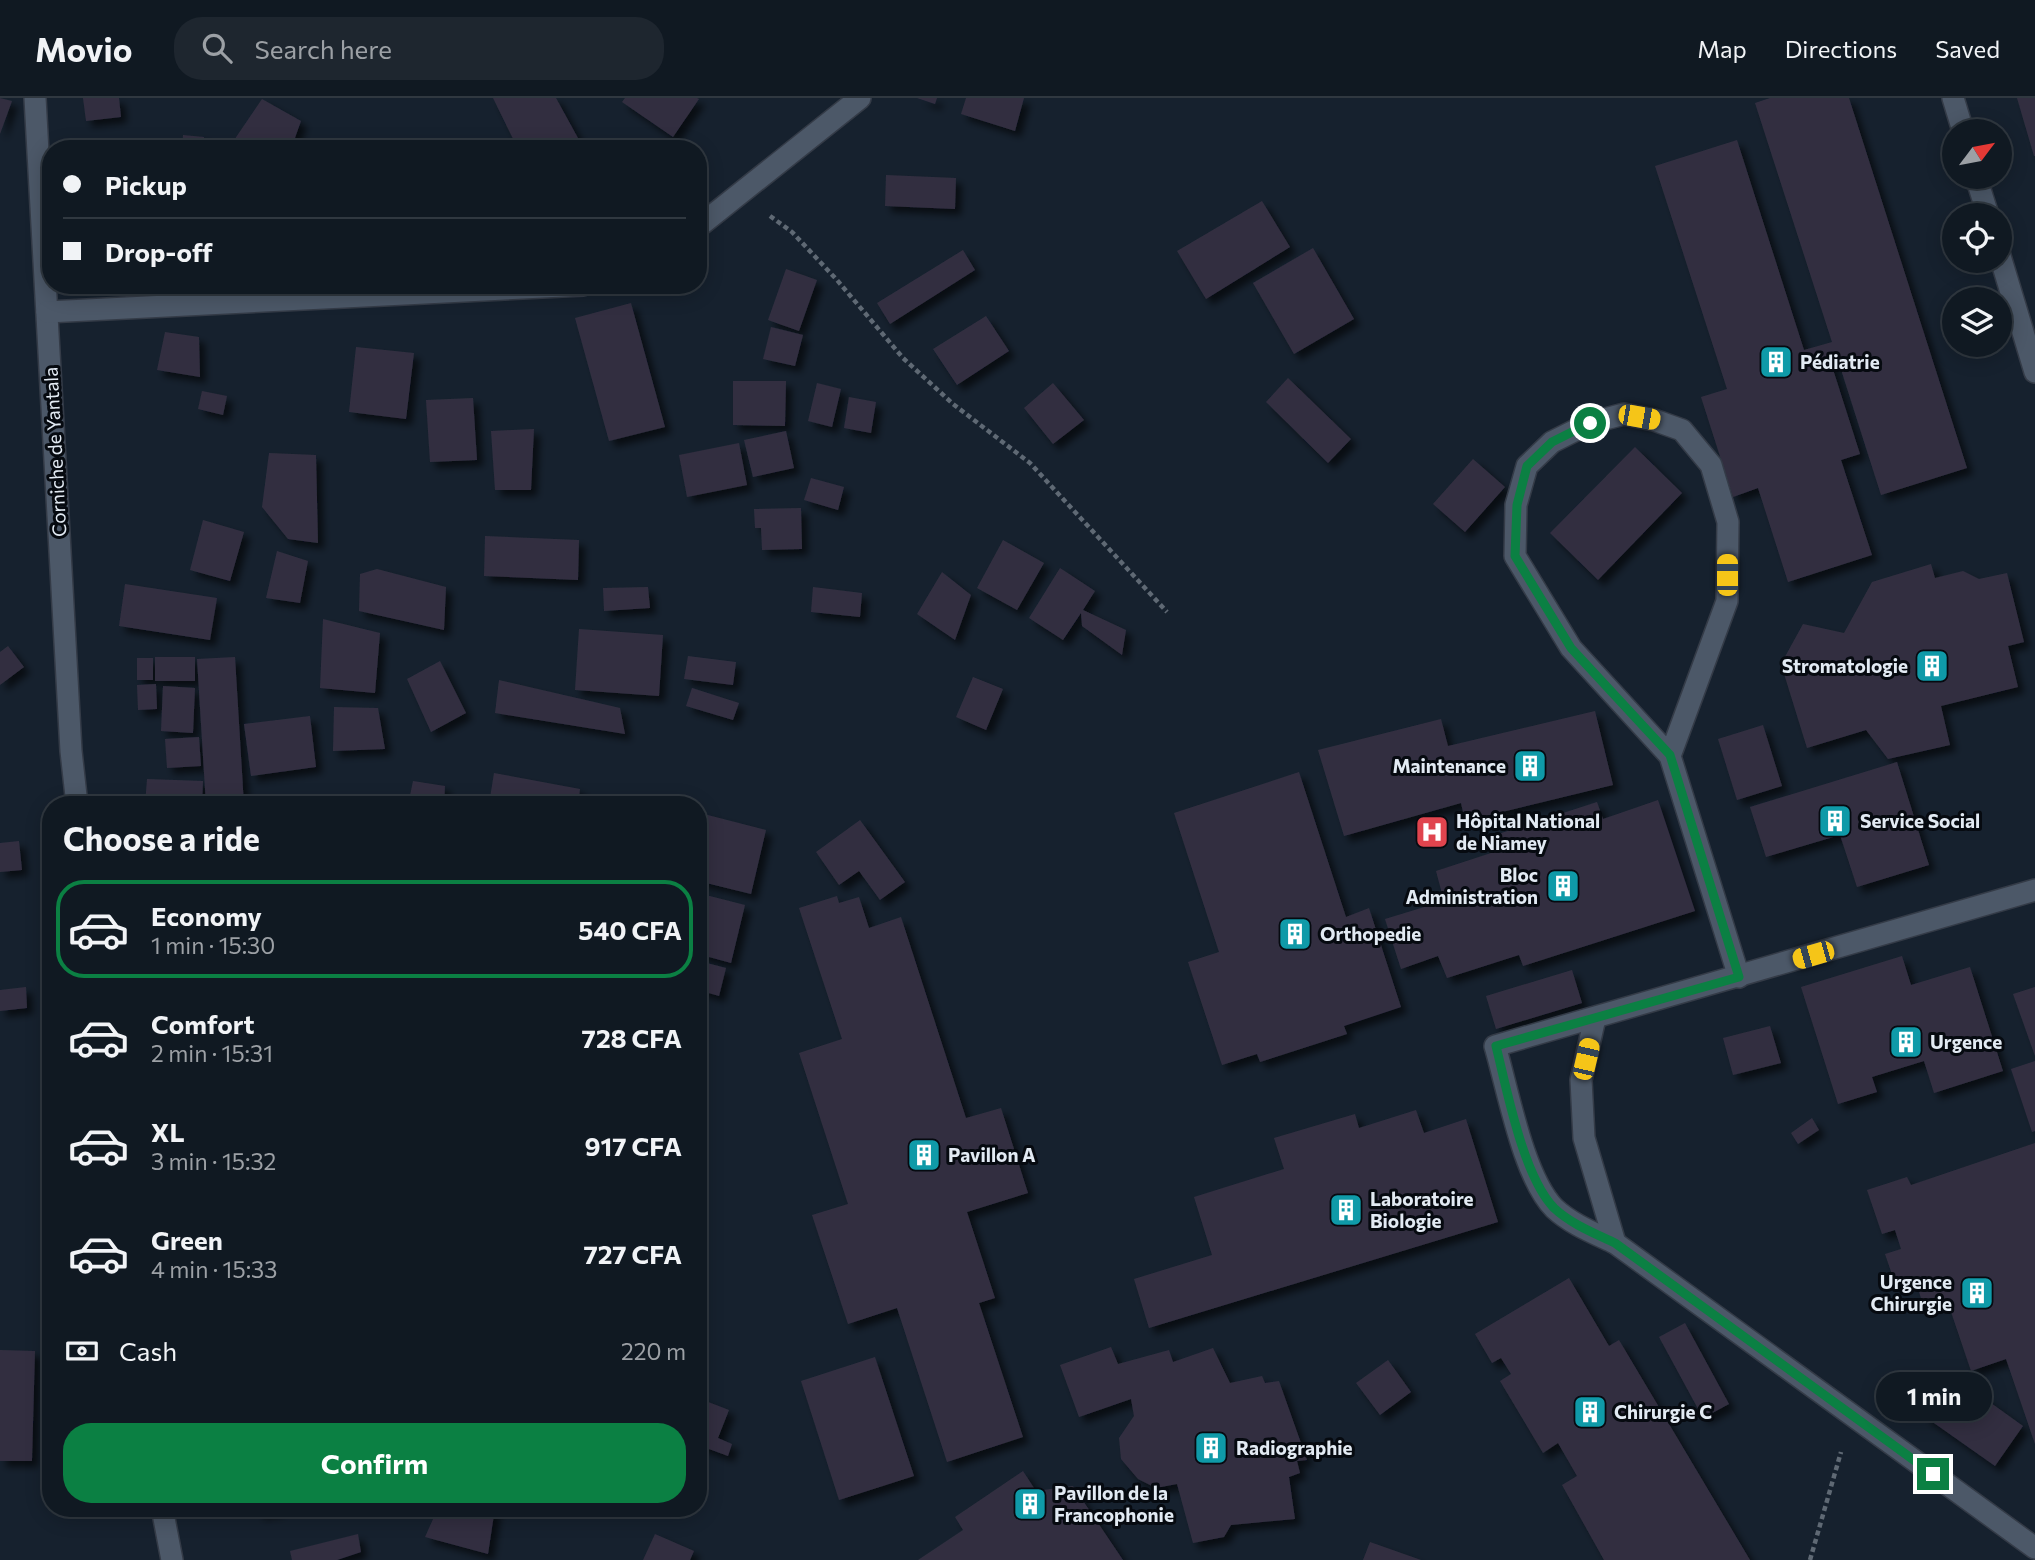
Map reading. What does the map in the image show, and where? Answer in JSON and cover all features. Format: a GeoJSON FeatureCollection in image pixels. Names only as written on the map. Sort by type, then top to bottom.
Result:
{"type":"FeatureCollection","features":[{"type":"Feature","properties":{"kind":"street","name":"Corniche de Yantala"},"geometry":{"type":"LineString","coordinates":[[35,98],[42,223]]}},
{"type":"Feature","properties":{"kind":"street"},"geometry":{"type":"LineString","coordinates":[[707,220],[860,98]]}},
{"type":"Feature","properties":{"kind":"street"},"geometry":{"type":"LineString","coordinates":[[1953,98],[1959,119]]}},
{"type":"Feature","properties":{"kind":"street"},"geometry":{"type":"LineString","coordinates":[[2005,273],[2035,372]]}},
{"type":"Feature","properties":{"kind":"street","name":"Corniche de Yantala"},"geometry":{"type":"LineString","coordinates":[[46,294],[71,751],[76,796]]}},
{"type":"Feature","properties":{"kind":"street"},"geometry":{"type":"LineString","coordinates":[[47,312],[404,294]]}},
{"type":"Feature","properties":{"kind":"street"},"geometry":{"type":"LineString","coordinates":[[1670,755],[1727,601],[1727,522],[1711,465],[1682,430],[1654,420],[1624,414],[1590,423],[1552,442],[1527,466],[1517,505],[1515,556],[1571,648],[1670,755],[1739,977]]}},
{"type":"Feature","properties":{"kind":"street"},"geometry":{"type":"LineString","coordinates":[[2035,890],[1496,1046],[1534,1176],[1553,1207],[1577,1225],[1615,1243],[2035,1548]]}},
{"type":"Feature","properties":{"kind":"street"},"geometry":{"type":"LineString","coordinates":[[1595,1018],[1581,1080],[1584,1138],[1615,1243]]}},
{"type":"Feature","properties":{"kind":"street"},"geometry":{"type":"LineString","coordinates":[[164,1517],[172,1560]]}},
{"type":"Feature","properties":{"kind":"path"},"geometry":{"type":"LineString","coordinates":[[740,194],[792,232],[904,358],[953,404],[1030,463],[1167,612]]}},
{"type":"Feature","properties":{"kind":"path"},"geometry":{"type":"LineString","coordinates":[[1810,1560],[1852,1414]]}},
{"type":"Feature","properties":{"kind":"building"},"geometry":{"type":"Polygon","coordinates":[[[0,98],[12,101],[0,134],[0,98]]]}},
{"type":"Feature","properties":{"kind":"building"},"geometry":{"type":"Polygon","coordinates":[[[83,98],[119,98],[121,117],[86,121],[83,98]]]}},
{"type":"Feature","properties":{"kind":"building"},"geometry":{"type":"Polygon","coordinates":[[[493,98],[556,98],[579,140],[514,140],[493,98]]]}},
{"type":"Feature","properties":{"kind":"building"},"geometry":{"type":"Polygon","coordinates":[[[625,98],[699,99],[673,137],[622,102],[625,98]]]}},
{"type":"Feature","properties":{"kind":"building"},"geometry":{"type":"Polygon","coordinates":[[[917,98],[937,98],[935,104],[917,98]]]}},
{"type":"Feature","properties":{"kind":"building"},"geometry":{"type":"Polygon","coordinates":[[[966,98],[1024,98],[1015,131],[961,114],[966,98]]]}},
{"type":"Feature","properties":{"kind":"building"},"geometry":{"type":"Polygon","coordinates":[[[1770,98],[1849,98],[1967,468],[1881,495],[1838,360],[1831,363],[1860,454],[1841,460],[1872,555],[1788,582],[1758,488],[1733,497],[1701,397],[1727,389],[1655,166],[1737,140],[1804,350],[1832,342],[1755,103],[1770,98]]]}},
{"type":"Feature","properties":{"kind":"building"},"geometry":{"type":"Polygon","coordinates":[[[2017,98],[2035,98],[2035,156],[2034,156],[2017,98]]]}},
{"type":"Feature","properties":{"kind":"building"},"geometry":{"type":"Polygon","coordinates":[[[262,99],[301,121],[294,140],[234,140],[262,99]]]}},
{"type":"Feature","properties":{"kind":"building"},"geometry":{"type":"Polygon","coordinates":[[[183,135],[204,137],[204,140],[183,140],[183,135]]]}},
{"type":"Feature","properties":{"kind":"building"},"geometry":{"type":"Polygon","coordinates":[[[886,175],[956,178],[955,209],[885,206],[886,175]]]}},
{"type":"Feature","properties":{"kind":"building"},"geometry":{"type":"Polygon","coordinates":[[[1262,201],[1290,247],[1206,299],[1177,251],[1262,201]]]}},
{"type":"Feature","properties":{"kind":"building"},"geometry":{"type":"Polygon","coordinates":[[[1313,248],[1354,319],[1294,354],[1253,283],[1313,248]]]}},
{"type":"Feature","properties":{"kind":"building"},"geometry":{"type":"Polygon","coordinates":[[[963,250],[975,270],[890,324],[877,303],[963,250]]]}},
{"type":"Feature","properties":{"kind":"building"},"geometry":{"type":"Polygon","coordinates":[[[786,269],[817,280],[799,331],[768,320],[786,269]]]}},
{"type":"Feature","properties":{"kind":"building"},"geometry":{"type":"Polygon","coordinates":[[[631,303],[665,427],[609,441],[575,318],[631,303]]]}},
{"type":"Feature","properties":{"kind":"building"},"geometry":{"type":"Polygon","coordinates":[[[986,316],[1009,351],[957,385],[933,349],[986,316]]]}},
{"type":"Feature","properties":{"kind":"building"},"geometry":{"type":"Polygon","coordinates":[[[771,327],[803,335],[795,366],[763,359],[771,327]]]}},
{"type":"Feature","properties":{"kind":"building"},"geometry":{"type":"Polygon","coordinates":[[[165,332],[199,337],[200,377],[157,370],[165,332]]]}},
{"type":"Feature","properties":{"kind":"building"},"geometry":{"type":"Polygon","coordinates":[[[356,347],[414,353],[406,419],[349,412],[356,347]]]}},
{"type":"Feature","properties":{"kind":"building"},"geometry":{"type":"Polygon","coordinates":[[[1288,378],[1351,439],[1328,463],[1266,402],[1288,378]]]}},
{"type":"Feature","properties":{"kind":"building"},"geometry":{"type":"Polygon","coordinates":[[[733,381],[786,381],[785,426],[733,425],[733,381]]]}},
{"type":"Feature","properties":{"kind":"building"},"geometry":{"type":"Polygon","coordinates":[[[817,383],[841,389],[832,427],[808,421],[817,383]]]}},
{"type":"Feature","properties":{"kind":"building"},"geometry":{"type":"Polygon","coordinates":[[[1053,383],[1084,420],[1053,444],[1024,408],[1053,383]]]}},
{"type":"Feature","properties":{"kind":"building"},"geometry":{"type":"Polygon","coordinates":[[[202,391],[227,396],[223,415],[198,409],[202,391]]]}},
{"type":"Feature","properties":{"kind":"building"},"geometry":{"type":"Polygon","coordinates":[[[849,397],[876,402],[871,433],[844,428],[849,397]]]}},
{"type":"Feature","properties":{"kind":"building"},"geometry":{"type":"Polygon","coordinates":[[[473,398],[477,460],[430,462],[426,400],[473,398]]]}},
{"type":"Feature","properties":{"kind":"building"},"geometry":{"type":"Polygon","coordinates":[[[534,429],[531,490],[495,490],[491,431],[534,429]]]}},
{"type":"Feature","properties":{"kind":"building"},"geometry":{"type":"Polygon","coordinates":[[[786,431],[794,468],[753,477],[744,440],[786,431]]]}},
{"type":"Feature","properties":{"kind":"building"},"geometry":{"type":"Polygon","coordinates":[[[739,443],[747,485],[687,497],[679,455],[739,443]]]}},
{"type":"Feature","properties":{"kind":"building"},"geometry":{"type":"Polygon","coordinates":[[[1635,447],[1682,493],[1598,580],[1550,533],[1635,447]]]}},
{"type":"Feature","properties":{"kind":"building"},"geometry":{"type":"Polygon","coordinates":[[[269,453],[316,455],[318,543],[288,539],[262,507],[269,453]]]}},
{"type":"Feature","properties":{"kind":"building"},"geometry":{"type":"Polygon","coordinates":[[[1473,459],[1505,487],[1465,532],[1433,504],[1473,459]]]}},
{"type":"Feature","properties":{"kind":"building"},"geometry":{"type":"Polygon","coordinates":[[[811,478],[844,487],[838,510],[804,500],[811,478]]]}},
{"type":"Feature","properties":{"kind":"building"},"geometry":{"type":"Polygon","coordinates":[[[801,508],[802,549],[762,550],[761,528],[755,528],[754,509],[801,508]]]}},
{"type":"Feature","properties":{"kind":"building"},"geometry":{"type":"Polygon","coordinates":[[[203,520],[244,532],[230,581],[190,570],[203,520]]]}},
{"type":"Feature","properties":{"kind":"building"},"geometry":{"type":"Polygon","coordinates":[[[485,536],[579,540],[578,580],[484,576],[485,536]]]}},
{"type":"Feature","properties":{"kind":"building"},"geometry":{"type":"Polygon","coordinates":[[[1003,540],[1044,563],[1017,610],[977,588],[1003,540]]]}},
{"type":"Feature","properties":{"kind":"building"},"geometry":{"type":"Polygon","coordinates":[[[277,551],[308,561],[300,603],[266,598],[277,551]]]}},
{"type":"Feature","properties":{"kind":"building","name":"Stromatologie"},"geometry":{"type":"Polygon","coordinates":[[[1931,564],[1935,578],[1963,571],[1979,579],[2007,573],[2024,642],[2008,646],[2018,687],[1941,706],[1950,745],[1888,759],[1866,730],[1807,748],[1781,664],[1803,624],[1844,633],[1872,582],[1931,564]]]}},
{"type":"Feature","properties":{"kind":"building"},"geometry":{"type":"Polygon","coordinates":[[[1060,568],[1095,591],[1083,610],[1126,630],[1122,655],[1082,626],[1081,613],[1063,640],[1029,618],[1060,568]]]}},
{"type":"Feature","properties":{"kind":"building"},"geometry":{"type":"Polygon","coordinates":[[[377,569],[446,587],[444,630],[359,611],[360,574],[377,569]]]}},
{"type":"Feature","properties":{"kind":"building"},"geometry":{"type":"Polygon","coordinates":[[[942,572],[971,595],[955,640],[917,614],[942,572]]]}},
{"type":"Feature","properties":{"kind":"building"},"geometry":{"type":"Polygon","coordinates":[[[125,584],[217,598],[210,640],[119,626],[125,584]]]}},
{"type":"Feature","properties":{"kind":"building"},"geometry":{"type":"Polygon","coordinates":[[[648,587],[650,608],[604,611],[603,588],[648,587]]]}},
{"type":"Feature","properties":{"kind":"building"},"geometry":{"type":"Polygon","coordinates":[[[813,587],[862,593],[860,617],[811,612],[813,587]]]}},
{"type":"Feature","properties":{"kind":"building"},"geometry":{"type":"Polygon","coordinates":[[[323,619],[380,633],[375,693],[320,688],[323,619]]]}},
{"type":"Feature","properties":{"kind":"building"},"geometry":{"type":"Polygon","coordinates":[[[579,629],[663,635],[659,696],[575,690],[579,629]]]}},
{"type":"Feature","properties":{"kind":"building"},"geometry":{"type":"Polygon","coordinates":[[[8,646],[24,667],[0,685],[0,652],[8,646]]]}},
{"type":"Feature","properties":{"kind":"building"},"geometry":{"type":"Polygon","coordinates":[[[688,656],[736,662],[733,685],[684,679],[688,656]]]}},
{"type":"Feature","properties":{"kind":"building"},"geometry":{"type":"Polygon","coordinates":[[[155,657],[195,657],[195,681],[155,681],[155,657]]]}},
{"type":"Feature","properties":{"kind":"building"},"geometry":{"type":"Polygon","coordinates":[[[235,657],[243,796],[205,796],[197,659],[235,657]]]}},
{"type":"Feature","properties":{"kind":"building"},"geometry":{"type":"Polygon","coordinates":[[[137,658],[153,658],[153,680],[137,680],[137,658]]]}},
{"type":"Feature","properties":{"kind":"building"},"geometry":{"type":"Polygon","coordinates":[[[440,661],[466,713],[431,732],[407,679],[440,661]]]}},
{"type":"Feature","properties":{"kind":"building"},"geometry":{"type":"Polygon","coordinates":[[[973,677],[1003,689],[986,730],[956,717],[973,677]]]}},
{"type":"Feature","properties":{"kind":"building"},"geometry":{"type":"Polygon","coordinates":[[[499,680],[620,708],[625,734],[495,713],[499,680]]]}},
{"type":"Feature","properties":{"kind":"building"},"geometry":{"type":"Polygon","coordinates":[[[156,684],[157,709],[138,710],[137,685],[156,684]]]}},
{"type":"Feature","properties":{"kind":"building"},"geometry":{"type":"Polygon","coordinates":[[[163,686],[195,688],[193,733],[161,731],[163,686]]]}},
{"type":"Feature","properties":{"kind":"building"},"geometry":{"type":"Polygon","coordinates":[[[692,688],[739,703],[733,720],[686,706],[692,688]]]}},
{"type":"Feature","properties":{"kind":"building"},"geometry":{"type":"Polygon","coordinates":[[[334,707],[378,708],[385,749],[333,751],[334,707]]]}},
{"type":"Feature","properties":{"kind":"building"},"geometry":{"type":"Polygon","coordinates":[[[1595,711],[1613,785],[1465,821],[1461,803],[1344,836],[1318,750],[1441,719],[1448,746],[1595,711]]]}},
{"type":"Feature","properties":{"kind":"building"},"geometry":{"type":"Polygon","coordinates":[[[310,716],[316,767],[251,776],[244,724],[310,716]]]}},
{"type":"Feature","properties":{"kind":"building"},"geometry":{"type":"Polygon","coordinates":[[[1763,725],[1782,786],[1737,800],[1718,739],[1763,725]]]}},
{"type":"Feature","properties":{"kind":"building"},"geometry":{"type":"Polygon","coordinates":[[[199,737],[201,766],[167,768],[165,739],[199,737]]]}},
{"type":"Feature","properties":{"kind":"building","name":"Service Social"},"geometry":{"type":"Polygon","coordinates":[[[1897,762],[1929,865],[1857,887],[1840,835],[1766,857],[1750,807],[1897,762]]]}},
{"type":"Feature","properties":{"kind":"building","name":"Orthopedie"},"geometry":{"type":"Polygon","coordinates":[[[1299,772],[1346,917],[1369,908],[1401,1007],[1344,1026],[1347,1034],[1260,1062],[1257,1054],[1222,1065],[1188,962],[1219,952],[1174,813],[1299,772]]]}},
{"type":"Feature","properties":{"kind":"building"},"geometry":{"type":"Polygon","coordinates":[[[494,773],[580,789],[579,796],[490,796],[494,773]]]}},
{"type":"Feature","properties":{"kind":"building"},"geometry":{"type":"Polygon","coordinates":[[[147,779],[203,781],[202,796],[146,796],[147,779]]]}},
{"type":"Feature","properties":{"kind":"building"},"geometry":{"type":"Polygon","coordinates":[[[413,781],[445,786],[444,796],[410,796],[413,781]]]}},
{"type":"Feature","properties":{"kind":"building","name":"Bloc Administration"},"geometry":{"type":"Polygon","coordinates":[[[1658,800],[1695,911],[1523,966],[1519,955],[1447,978],[1438,956],[1401,969],[1385,919],[1444,901],[1436,871],[1491,853],[1486,838],[1597,802],[1603,819],[1658,800]]]}},
{"type":"Feature","properties":{"kind":"building"},"geometry":{"type":"Polygon","coordinates":[[[707,815],[766,830],[751,894],[707,883],[707,815]]]}},
{"type":"Feature","properties":{"kind":"building"},"geometry":{"type":"Polygon","coordinates":[[[860,820],[905,882],[880,900],[859,871],[839,885],[816,852],[860,820]]]}},
{"type":"Feature","properties":{"kind":"building"},"geometry":{"type":"Polygon","coordinates":[[[19,841],[22,870],[0,872],[0,843],[19,841]]]}},
{"type":"Feature","properties":{"kind":"building"},"geometry":{"type":"Polygon","coordinates":[[[707,895],[745,905],[731,963],[707,956],[707,895]]]}},
{"type":"Feature","properties":{"kind":"building","name":"Pavillon A"},"geometry":{"type":"Polygon","coordinates":[[[837,896],[839,903],[859,897],[869,928],[901,917],[966,1118],[1001,1108],[1028,1193],[967,1212],[995,1298],[979,1303],[1023,1437],[947,1462],[897,1308],[848,1324],[812,1215],[848,1204],[799,1053],[842,1039],[799,908],[837,896]]]}},
{"type":"Feature","properties":{"kind":"building","name":"Urgence"},"geometry":{"type":"Polygon","coordinates":[[[1902,956],[1911,985],[1970,967],[2003,1071],[1934,1093],[1924,1061],[1872,1077],[1877,1092],[1838,1104],[1801,987],[1902,956]]]}},
{"type":"Feature","properties":{"kind":"building"},"geometry":{"type":"Polygon","coordinates":[[[707,963],[726,968],[719,996],[707,993],[707,963]]]}},
{"type":"Feature","properties":{"kind":"building"},"geometry":{"type":"Polygon","coordinates":[[[1572,970],[1582,1003],[1496,1029],[1486,996],[1572,970]]]}},
{"type":"Feature","properties":{"kind":"building"},"geometry":{"type":"Polygon","coordinates":[[[26,987],[27,1008],[0,1011],[0,990],[26,987]]]}},
{"type":"Feature","properties":{"kind":"building"},"geometry":{"type":"Polygon","coordinates":[[[2035,987],[2035,1056],[2013,994],[2035,987]]]}},
{"type":"Feature","properties":{"kind":"building"},"geometry":{"type":"Polygon","coordinates":[[[1770,1026],[1781,1063],[1733,1075],[1723,1038],[1770,1026]]]}},
{"type":"Feature","properties":{"kind":"building"},"geometry":{"type":"Polygon","coordinates":[[[2035,1061],[2035,1131],[2032,1132],[2011,1069],[2035,1061]]]}},
{"type":"Feature","properties":{"kind":"building","name":"Laboratoire Biologie"},"geometry":{"type":"Polygon","coordinates":[[[1416,1110],[1424,1133],[1466,1119],[1498,1222],[1149,1328],[1134,1279],[1212,1255],[1194,1197],[1284,1169],[1274,1138],[1355,1114],[1359,1128],[1416,1110]]]}},
{"type":"Feature","properties":{"kind":"building"},"geometry":{"type":"Polygon","coordinates":[[[1812,1118],[1819,1130],[1798,1144],[1791,1133],[1812,1118]]]}},
{"type":"Feature","properties":{"kind":"building","name":"Urgence Chirurgie"},"geometry":{"type":"Polygon","coordinates":[[[2035,1143],[2035,1444],[2006,1359],[1971,1371],[1947,1300],[1924,1308],[1915,1279],[1896,1286],[1885,1254],[1901,1249],[1895,1230],[1882,1234],[1867,1190],[1907,1177],[1911,1185],[2035,1143]]]}},
{"type":"Feature","properties":{"kind":"building","name":"Chirurgie C"},"geometry":{"type":"Polygon","coordinates":[[[1569,1278],[1609,1346],[1619,1340],[1750,1560],[1604,1560],[1562,1485],[1577,1476],[1558,1443],[1543,1453],[1500,1381],[1511,1374],[1501,1358],[1492,1363],[1475,1334],[1569,1278]]]}},
{"type":"Feature","properties":{"kind":"building"},"geometry":{"type":"Polygon","coordinates":[[[1685,1323],[1729,1404],[1703,1418],[1659,1337],[1685,1323]]]}},
{"type":"Feature","properties":{"kind":"building","name":"Radiographie"},"geometry":{"type":"Polygon","coordinates":[[[1111,1347],[1118,1364],[1169,1350],[1173,1362],[1213,1348],[1230,1383],[1262,1376],[1265,1383],[1279,1381],[1307,1460],[1297,1461],[1300,1473],[1289,1477],[1295,1519],[1231,1525],[1224,1537],[1193,1543],[1177,1484],[1156,1488],[1138,1479],[1121,1459],[1119,1438],[1134,1416],[1131,1399],[1079,1417],[1060,1365],[1111,1347]]]}},
{"type":"Feature","properties":{"kind":"building"},"geometry":{"type":"Polygon","coordinates":[[[0,1350],[35,1351],[32,1461],[0,1461],[0,1350]]]}},
{"type":"Feature","properties":{"kind":"building"},"geometry":{"type":"Polygon","coordinates":[[[875,1357],[914,1476],[839,1500],[801,1381],[875,1357]]]}},
{"type":"Feature","properties":{"kind":"building"},"geometry":{"type":"Polygon","coordinates":[[[1388,1360],[1411,1392],[1380,1415],[1356,1383],[1388,1360]]]}},
{"type":"Feature","properties":{"kind":"building"},"geometry":{"type":"Polygon","coordinates":[[[1952,1375],[2023,1426],[1995,1466],[1924,1416],[1952,1375]]]}},
{"type":"Feature","properties":{"kind":"building"},"geometry":{"type":"Polygon","coordinates":[[[707,1401],[729,1410],[718,1438],[732,1444],[728,1456],[707,1448],[707,1401]]]}},
{"type":"Feature","properties":{"kind":"building","name":"Pavillon de la Francophonie"},"geometry":{"type":"Polygon","coordinates":[[[1023,1471],[1036,1491],[1073,1486],[1123,1560],[918,1560],[963,1530],[955,1517],[1023,1471]]]}},
{"type":"Feature","properties":{"kind":"building"},"geometry":{"type":"Polygon","coordinates":[[[434,1517],[494,1517],[488,1554],[425,1537],[434,1517]]]}},
{"type":"Feature","properties":{"kind":"building"},"geometry":{"type":"Polygon","coordinates":[[[358,1534],[361,1552],[337,1560],[292,1560],[290,1551],[358,1534]]]}},
{"type":"Feature","properties":{"kind":"building"},"geometry":{"type":"Polygon","coordinates":[[[655,1534],[694,1551],[690,1560],[643,1560],[655,1534]]]}},
{"type":"Feature","properties":{"kind":"building"},"geometry":{"type":"Polygon","coordinates":[[[1370,1542],[1421,1560],[1363,1560],[1370,1542]]]}},
{"type":"Feature","properties":{"kind":"place","name":"Pédiatrie"},"geometry":{"type":"Point","coordinates":[1776,362]}},
{"type":"Feature","properties":{"kind":"place","name":"Stromatologie"},"geometry":{"type":"Point","coordinates":[1932,666]}},
{"type":"Feature","properties":{"kind":"place","name":"Maintenance"},"geometry":{"type":"Point","coordinates":[1530,766]}},
{"type":"Feature","properties":{"kind":"place","name":"Service Social"},"geometry":{"type":"Point","coordinates":[1835,821]}},
{"type":"Feature","properties":{"kind":"place","name":"Hôpital National de Niamey"},"geometry":{"type":"Point","coordinates":[1432,832]}},
{"type":"Feature","properties":{"kind":"place","name":"Bloc Administration"},"geometry":{"type":"Point","coordinates":[1563,886]}},
{"type":"Feature","properties":{"kind":"place","name":"Orthopedie"},"geometry":{"type":"Point","coordinates":[1295,934]}},
{"type":"Feature","properties":{"kind":"place","name":"Urgence"},"geometry":{"type":"Point","coordinates":[1906,1042]}},
{"type":"Feature","properties":{"kind":"place","name":"Pavillon A"},"geometry":{"type":"Point","coordinates":[924,1155]}},
{"type":"Feature","properties":{"kind":"place","name":"Laboratoire Biologie"},"geometry":{"type":"Point","coordinates":[1346,1210]}},
{"type":"Feature","properties":{"kind":"place","name":"Urgence Chirurgie"},"geometry":{"type":"Point","coordinates":[1977,1293]}},
{"type":"Feature","properties":{"kind":"place","name":"Chirurgie C"},"geometry":{"type":"Point","coordinates":[1590,1412]}},
{"type":"Feature","properties":{"kind":"place","name":"Radiographie"},"geometry":{"type":"Point","coordinates":[1211,1448]}},
{"type":"Feature","properties":{"kind":"place","name":"Pavillon de la Francophonie"},"geometry":{"type":"Point","coordinates":[1030,1504]}},
{"type":"Feature","properties":{"kind":"route"},"geometry":{"type":"LineString","coordinates":[[1590,423],[1552,442],[1527,466],[1517,505],[1515,556],[1571,648],[1670,755],[1739,977],[1496,1046],[1521,1139],[1534,1176],[1553,1207],[1577,1225],[1615,1243],[1933,1474]]}}]}
